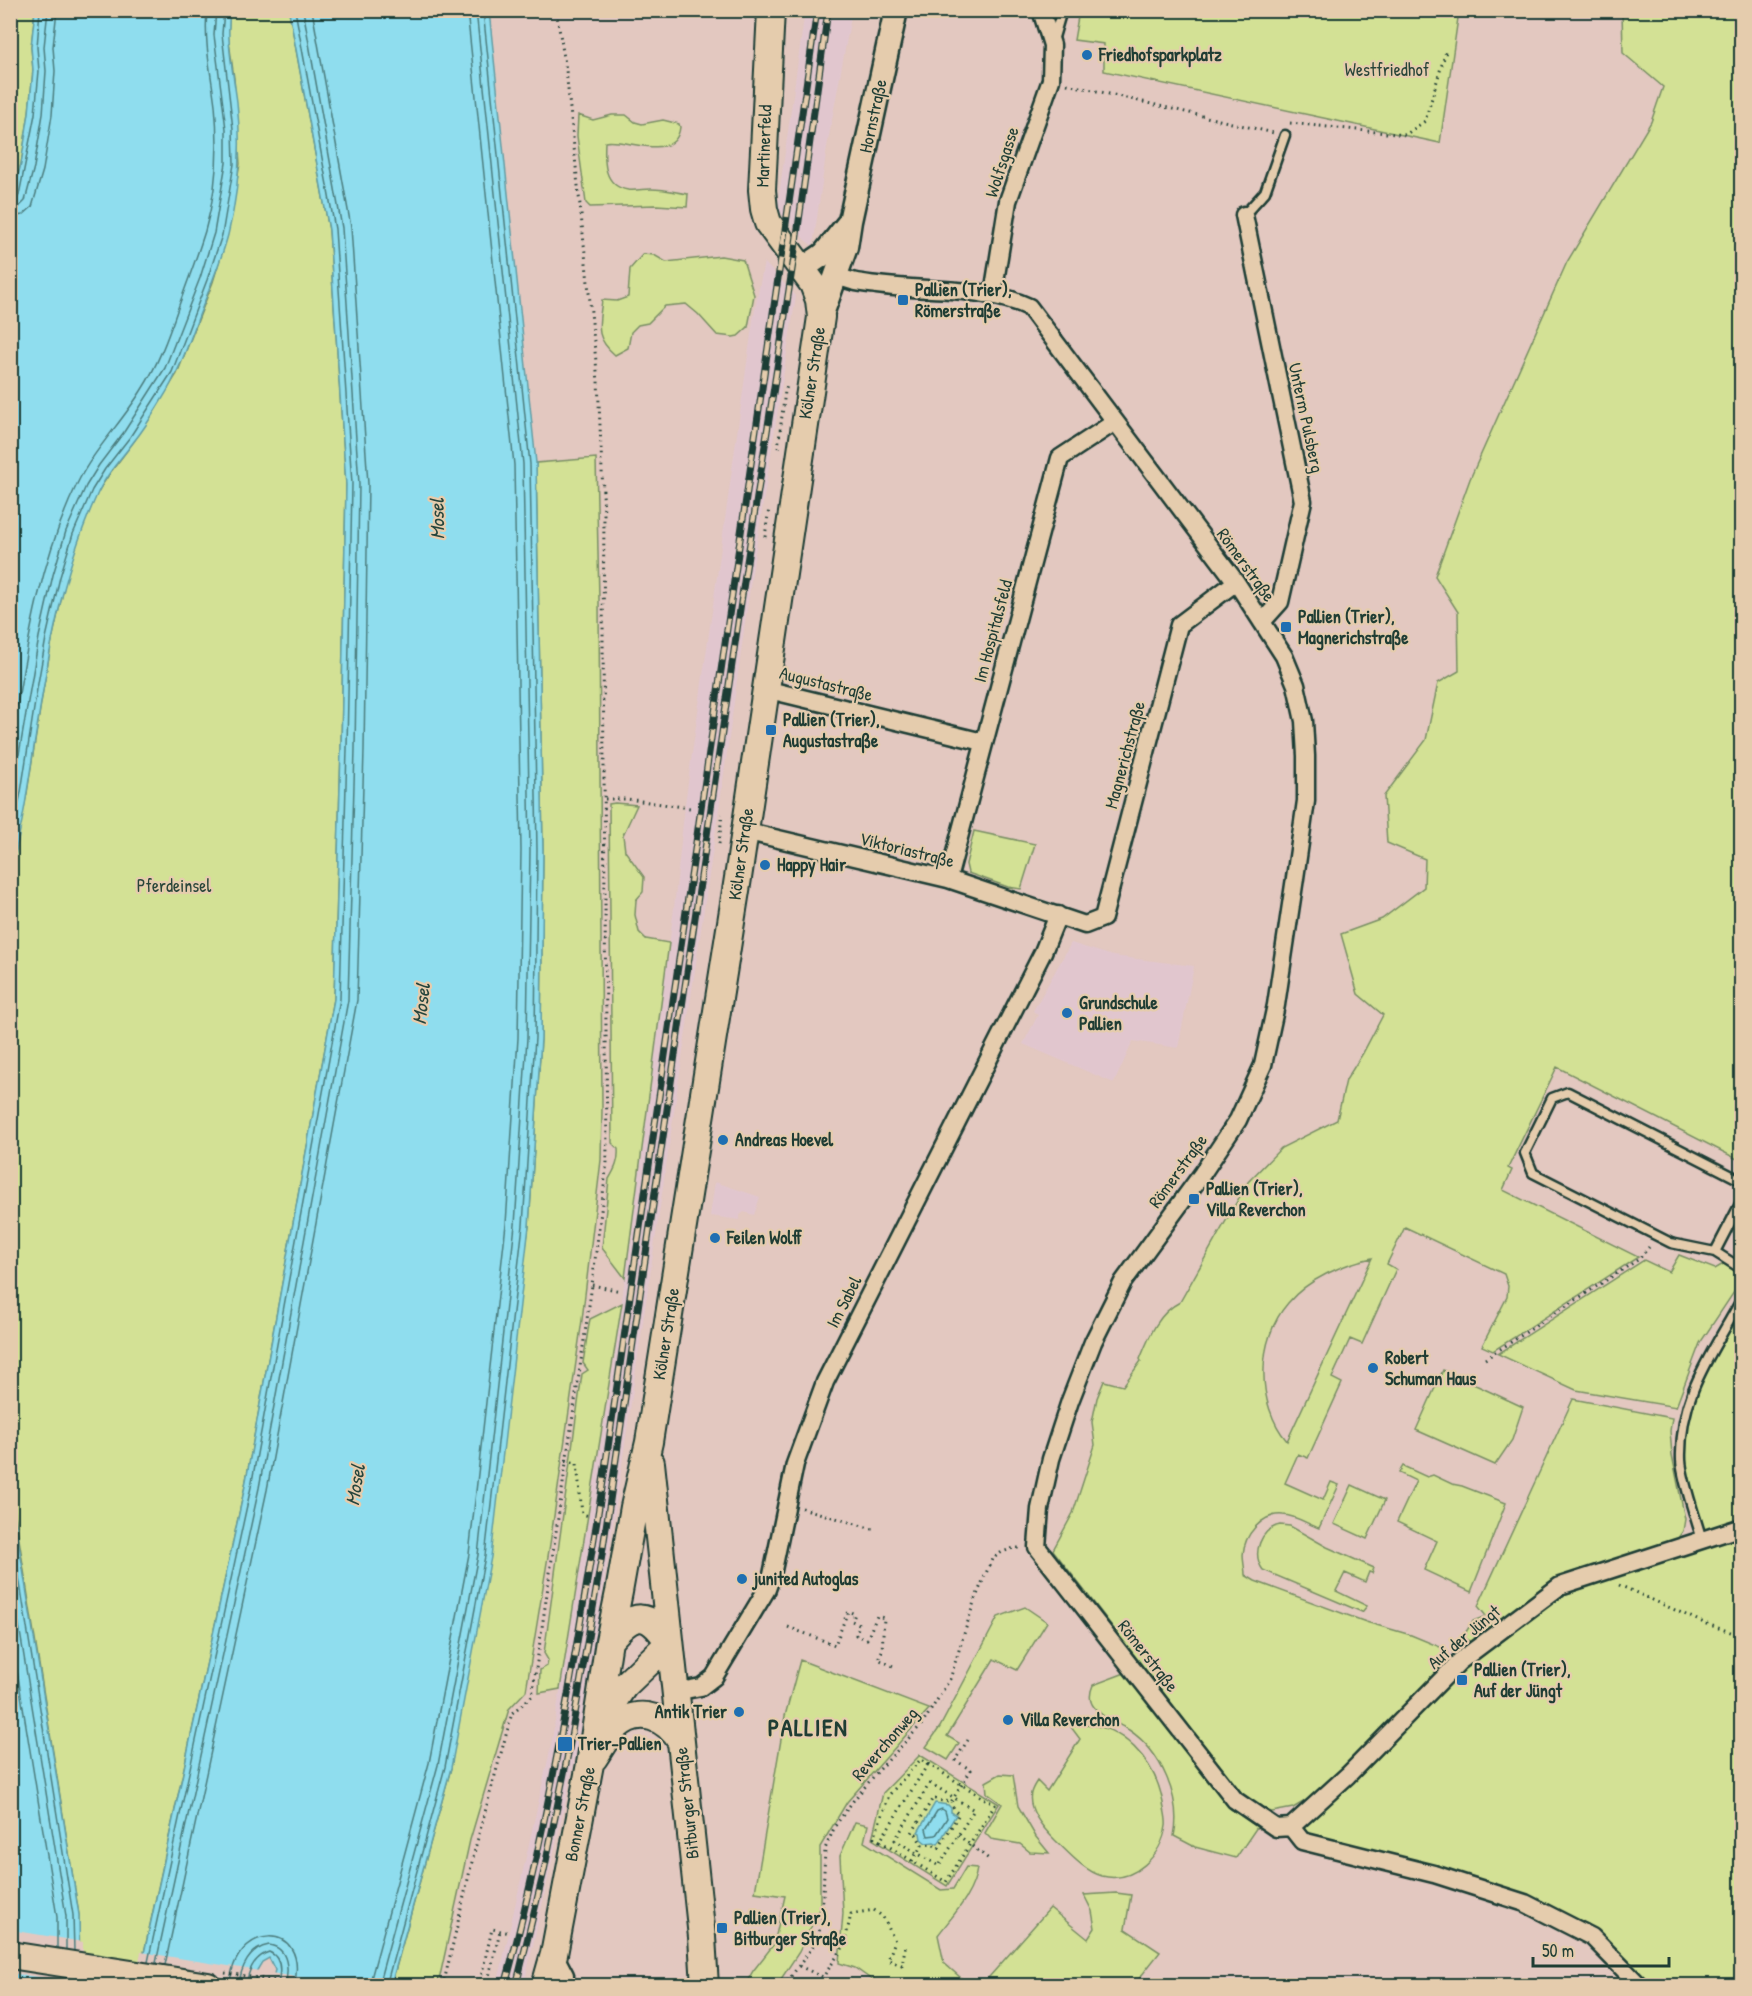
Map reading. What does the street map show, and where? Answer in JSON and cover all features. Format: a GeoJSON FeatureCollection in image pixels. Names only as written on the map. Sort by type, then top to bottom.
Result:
{"type":"FeatureCollection","features":[{"type":"Feature","properties":{"kind":"main road","name":"Martinerfeld"},"geometry":{"type":"LineString","coordinates":[[771,10],[763,200],[768,223],[802,268]]}},
{"type":"Feature","properties":{"kind":"main road","name":"Kölner Straße"},"geometry":{"type":"LineString","coordinates":[[649,1442],[821,317],[816,289],[802,268]]}},
{"type":"Feature","properties":{"kind":"main road","name":"Bonner Straße"},"geometry":{"type":"LineString","coordinates":[[545,1986],[554,1954],[590,1764],[633,1507],[649,1442]]}},
{"type":"Feature","properties":{"kind":"main road","name":"Bitburger Straße"},"geometry":{"type":"LineString","coordinates":[[649,1442],[702,1937],[705,1986]]}},
{"type":"Feature","properties":{"kind":"main road"},"geometry":{"type":"LineString","coordinates":[[596,1731],[605,1712],[624,1686],[669,1643],[654,1623],[642,1618],[633,1620],[624,1626],[609,1641]]}},
{"type":"Feature","properties":{"kind":"main road"},"geometry":{"type":"LineString","coordinates":[[590,1764],[615,1728],[636,1716],[648,1716],[664,1722],[681,1742]]}},
{"type":"Feature","properties":{"kind":"main road"},"geometry":{"type":"LineString","coordinates":[[10,1955],[208,1986]]}},
{"type":"Feature","properties":{"kind":"street","name":"Hornstraße"},"geometry":{"type":"LineString","coordinates":[[821,317],[846,247],[897,10]]}},
{"type":"Feature","properties":{"kind":"street","name":"Wolfsgasse"},"geometry":{"type":"LineString","coordinates":[[993,294],[1008,201],[1051,80],[1052,45],[1041,10]]}},
{"type":"Feature","properties":{"kind":"street","name":"Unterm Pulsberg"},"geometry":{"type":"LineString","coordinates":[[1244,215],[1303,501],[1280,602],[1262,622]]}},
{"type":"Feature","properties":{"kind":"street","name":"Hornstraße"},"geometry":{"type":"LineString","coordinates":[[802,268],[824,254],[850,221]]}},
{"type":"Feature","properties":{"kind":"street"},"geometry":{"type":"LineString","coordinates":[[824,254],[827,268],[836,275]]}},
{"type":"Feature","properties":{"kind":"street","name":"Römerstraße"},"geometry":{"type":"LineString","coordinates":[[836,275],[847,280],[905,289],[993,294],[1029,307],[1236,582],[1284,656],[1296,685],[1304,721],[1306,801],[1276,1005],[1263,1065],[1238,1120],[1202,1174],[1123,1282],[1093,1342],[1051,1459],[1040,1509],[1037,1547],[1235,1800],[1276,1828],[1291,1827],[1302,1840],[1434,1874],[1525,1903],[1592,1937],[1640,1986]]}},
{"type":"Feature","properties":{"kind":"street","name":"Im Hospitalsfeld"},"geometry":{"type":"LineString","coordinates":[[948,879],[1060,458],[1115,422]]}},
{"type":"Feature","properties":{"kind":"street","name":"Magnerichstraße"},"geometry":{"type":"LineString","coordinates":[[1058,915],[1086,925],[1103,918],[1179,625],[1236,582]]}},
{"type":"Feature","properties":{"kind":"street","name":"Augustastraße"},"geometry":{"type":"LineString","coordinates":[[765,689],[983,742]]}},
{"type":"Feature","properties":{"kind":"street","name":"Viktoriastraße"},"geometry":{"type":"LineString","coordinates":[[744,831],[948,879],[1058,915]]}},
{"type":"Feature","properties":{"kind":"street","name":"Im Sabel"},"geometry":{"type":"LineString","coordinates":[[675,1692],[697,1688],[710,1682],[720,1671],[767,1589],[772,1575],[795,1464],[825,1382],[1043,952],[1058,915]]}},
{"type":"Feature","properties":{"kind":"street","name":"Auf der Jüngt"},"geometry":{"type":"LineString","coordinates":[[1291,1827],[1348,1775],[1460,1661],[1560,1586],[1742,1527]]}},
{"type":"Feature","properties":{"kind":"street"},"geometry":{"type":"LineString","coordinates":[[554,1954],[565,1975],[565,1986]]}},
{"type":"Feature","properties":{"kind":"lane","name":"Wolfsgasse"},"geometry":{"type":"LineString","coordinates":[[1052,45],[1062,10]]}},
{"type":"Feature","properties":{"kind":"lane"},"geometry":{"type":"LineString","coordinates":[[1244,215],[1265,192],[1285,135]]}},
{"type":"Feature","properties":{"kind":"lane"},"geometry":{"type":"LineString","coordinates":[[1742,1181],[1568,1092],[1552,1098],[1525,1153],[1533,1173],[1671,1243],[1714,1252],[1742,1269]]}},
{"type":"Feature","properties":{"kind":"lane"},"geometry":{"type":"LineString","coordinates":[[1714,1252],[1742,1200]]}},
{"type":"Feature","properties":{"kind":"lane"},"geometry":{"type":"LineString","coordinates":[[1702,1540],[1681,1461],[1685,1413],[1699,1375],[1742,1298]]}},
{"type":"Feature","properties":{"kind":"path"},"geometry":{"type":"LineString","coordinates":[[443,1986],[476,1845],[512,1713],[532,1696],[592,1285],[607,1162],[604,515],[598,381],[566,70],[556,10]]}},
{"type":"Feature","properties":{"kind":"path"},"geometry":{"type":"LineString","coordinates":[[1051,80],[1285,135],[1290,122],[1405,135],[1425,121],[1446,51]]}},
{"type":"Feature","properties":{"kind":"path"},"geometry":{"type":"LineString","coordinates":[[605,799],[627,799],[690,808]]}},
{"type":"Feature","properties":{"kind":"path"},"geometry":{"type":"LineString","coordinates":[[719,844],[722,813]]}},
{"type":"Feature","properties":{"kind":"path"},"geometry":{"type":"LineString","coordinates":[[1485,1359],[1639,1259],[1658,1236]]}},
{"type":"Feature","properties":{"kind":"path"},"geometry":{"type":"LineString","coordinates":[[592,1285],[621,1291]]}},
{"type":"Feature","properties":{"kind":"path"},"geometry":{"type":"LineString","coordinates":[[566,1461],[577,1463],[582,1514],[589,1516]]}},
{"type":"Feature","properties":{"kind":"path"},"geometry":{"type":"LineString","coordinates":[[786,1503],[876,1530]]}},
{"type":"Feature","properties":{"kind":"path","name":"Reverchonweg"},"geometry":{"type":"LineString","coordinates":[[784,1986],[817,1941],[822,1919],[825,1850],[835,1826],[879,1770],[923,1723],[950,1679],[974,1602],[992,1559],[1014,1548],[1037,1547]]}},
{"type":"Feature","properties":{"kind":"path"},"geometry":{"type":"LineString","coordinates":[[1596,1575],[1704,1623],[1742,1636]]}},
{"type":"Feature","properties":{"kind":"path"},"geometry":{"type":"LineString","coordinates":[[788,1627],[835,1644],[848,1611],[855,1614],[852,1621],[859,1624],[856,1635],[867,1640],[877,1616],[884,1618],[882,1651],[878,1659],[893,1666],[894,1663]]}},
{"type":"Feature","properties":{"kind":"path"},"geometry":{"type":"LineString","coordinates":[[951,1802],[971,1770],[955,1760],[968,1740]]}},
{"type":"Feature","properties":{"kind":"path"},"geometry":{"type":"LineString","coordinates":[[921,1759],[962,1784],[994,1805],[946,1882],[874,1838],[888,1796],[921,1759]]}},
{"type":"Feature","properties":{"kind":"path"},"geometry":{"type":"LineString","coordinates":[[880,1841],[928,1764]]}},
{"type":"Feature","properties":{"kind":"path"},"geometry":{"type":"LineString","coordinates":[[930,1783],[954,1797],[974,1810],[939,1866],[895,1840],[930,1783]]}},
{"type":"Feature","properties":{"kind":"path"},"geometry":{"type":"LineString","coordinates":[[922,1845],[916,1834],[912,1833],[933,1798],[951,1802]]}},
{"type":"Feature","properties":{"kind":"path"},"geometry":{"type":"LineString","coordinates":[[922,1845],[932,1844],[939,1848],[959,1814],[951,1802]]}},
{"type":"Feature","properties":{"kind":"path"},"geometry":{"type":"LineString","coordinates":[[958,1835],[990,1860]]}},
{"type":"Feature","properties":{"kind":"path"},"geometry":{"type":"LineString","coordinates":[[912,1861],[922,1845]]}},
{"type":"Feature","properties":{"kind":"path"},"geometry":{"type":"LineString","coordinates":[[799,1966],[823,1977],[844,1946],[851,1914],[874,1910],[883,1917],[895,1941],[888,1960],[902,1965],[906,1943]]}},
{"type":"Feature","properties":{"kind":"path"},"geometry":{"type":"LineString","coordinates":[[480,1984],[492,1929],[510,1933]]}},
{"type":"Feature","properties":{"kind":"path"},"geometry":{"type":"LineString","coordinates":[[486,1986],[500,1931]]}},
{"type":"Feature","properties":{"kind":"shaded area"},"geometry":{"type":"Polygon","coordinates":[[[805,11],[852,11],[827,147],[813,246],[777,209],[805,11]]]}},
{"type":"Feature","properties":{"kind":"shaded area"},"geometry":{"type":"Polygon","coordinates":[[[764,262],[796,296],[752,573],[595,1647],[577,1750],[524,1985],[497,1986],[551,1746],[614,1360],[674,908],[685,804],[753,320],[764,262]]]}},
{"type":"Feature","properties":{"kind":"shaded area"},"geometry":{"type":"Polygon","coordinates":[[[1071,943],[1113,956],[1194,966],[1178,1048],[1133,1041],[1114,1083],[1023,1044],[1038,1015],[1033,1011],[1071,943]]]}},
{"type":"Feature","properties":{"kind":"shaded area"},"geometry":{"type":"Polygon","coordinates":[[[715,1182],[760,1197],[754,1215],[744,1212],[740,1215],[740,1220],[710,1216],[715,1182]]]}},
{"type":"Feature","properties":{"kind":"green space"},"geometry":{"type":"Polygon","coordinates":[[[11,11],[35,11],[31,47],[33,70],[29,113],[21,164],[11,205],[11,11]]]}},
{"type":"Feature","properties":{"kind":"green space","name":"Pferdeinsel"},"geometry":{"type":"Polygon","coordinates":[[[230,11],[289,11],[329,230],[346,485],[334,999],[245,1486],[137,1985],[80,1986],[79,1915],[11,1489],[11,883],[13,860],[27,793],[52,640],[66,578],[79,536],[97,493],[135,440],[177,374],[213,282],[227,236],[240,164],[234,78],[228,34],[230,11]]]}},
{"type":"Feature","properties":{"kind":"green space","name":"Westfriedhof"},"geometry":{"type":"Polygon","coordinates":[[[1079,11],[1459,11],[1440,143],[1104,71],[1104,44],[1074,40],[1079,11]]]}},
{"type":"Feature","properties":{"kind":"green space"},"geometry":{"type":"Polygon","coordinates":[[[1622,11],[1741,11],[1741,1161],[1557,1067],[1508,1168],[1512,1170],[1503,1190],[1638,1257],[1493,1351],[1482,1346],[1507,1297],[1508,1286],[1504,1274],[1405,1227],[1387,1264],[1396,1269],[1362,1344],[1350,1339],[1332,1378],[1342,1383],[1308,1458],[1298,1454],[1285,1483],[1323,1500],[1331,1482],[1339,1485],[1319,1528],[1287,1515],[1275,1515],[1261,1522],[1251,1533],[1244,1547],[1243,1560],[1245,1575],[1255,1581],[1445,1649],[1449,1657],[1448,1664],[1335,1779],[1293,1808],[1272,1812],[1260,1809],[1246,1798],[1053,1550],[1073,1513],[1095,1445],[1092,1422],[1097,1398],[1104,1381],[1123,1386],[1141,1361],[1155,1326],[1166,1312],[1180,1302],[1248,1182],[1281,1148],[1337,1120],[1346,1080],[1383,1015],[1358,994],[1341,934],[1382,919],[1424,887],[1425,859],[1387,843],[1384,796],[1426,740],[1438,683],[1459,671],[1458,612],[1435,576],[1470,479],[1567,262],[1651,122],[1663,87],[1623,53],[1622,11]],[[1372,1258],[1349,1264],[1316,1280],[1296,1294],[1277,1318],[1265,1353],[1265,1391],[1277,1426],[1287,1441],[1372,1258]]]}},
{"type":"Feature","properties":{"kind":"green space"},"geometry":{"type":"Polygon","coordinates":[[[578,115],[593,120],[612,115],[626,115],[642,124],[663,120],[679,124],[676,138],[660,147],[614,141],[605,142],[605,164],[609,178],[620,188],[688,194],[687,207],[656,205],[590,207],[586,203],[577,136],[578,115]]]}},
{"type":"Feature","properties":{"kind":"green space"},"geometry":{"type":"Polygon","coordinates":[[[643,254],[654,255],[666,262],[721,256],[743,260],[754,295],[748,327],[738,336],[717,335],[686,304],[665,306],[648,323],[638,325],[631,332],[628,348],[615,355],[608,349],[601,337],[599,324],[602,300],[617,301],[628,297],[630,269],[643,254]]]}},
{"type":"Feature","properties":{"kind":"green space"},"geometry":{"type":"Polygon","coordinates":[[[596,458],[602,1110],[601,1160],[582,1320],[526,1691],[509,1709],[470,1840],[438,1985],[391,1986],[451,1768],[529,1226],[541,1039],[543,850],[536,463],[596,458]]]}},
{"type":"Feature","properties":{"kind":"green space"},"geometry":{"type":"Polygon","coordinates":[[[609,804],[637,805],[623,835],[625,851],[644,877],[643,892],[636,900],[635,915],[639,932],[646,939],[669,943],[625,1278],[602,1248],[609,1179],[616,1165],[618,1153],[618,1149],[612,1143],[609,804]]]}},
{"type":"Feature","properties":{"kind":"green space"},"geometry":{"type":"Polygon","coordinates":[[[974,831],[1035,844],[1021,889],[1008,887],[968,873],[966,864],[974,831]]]}},
{"type":"Feature","properties":{"kind":"green space"},"geometry":{"type":"Polygon","coordinates":[[[1679,1255],[1715,1269],[1725,1263],[1740,1278],[1738,1286],[1700,1343],[1676,1407],[1576,1390],[1498,1354],[1644,1260],[1669,1272],[1679,1255]]]}},
{"type":"Feature","properties":{"kind":"green space"},"geometry":{"type":"Polygon","coordinates":[[[1741,1298],[1741,1985],[1646,1985],[1588,1924],[1525,1903],[1302,1841],[1291,1827],[1460,1661],[1560,1586],[1702,1540],[1681,1461],[1685,1413],[1741,1298]]]}},
{"type":"Feature","properties":{"kind":"green space"},"geometry":{"type":"Polygon","coordinates":[[[622,1303],[560,1689],[539,1693],[540,1670],[547,1666],[548,1660],[544,1653],[582,1374],[588,1370],[583,1363],[590,1319],[622,1303]]]}},
{"type":"Feature","properties":{"kind":"green space"},"geometry":{"type":"Polygon","coordinates":[[[1443,1370],[1523,1407],[1512,1440],[1495,1465],[1416,1430],[1443,1370]]]}},
{"type":"Feature","properties":{"kind":"green space"},"geometry":{"type":"Polygon","coordinates":[[[1573,1399],[1672,1418],[1670,1431],[1672,1455],[1685,1519],[1683,1531],[1675,1542],[1557,1581],[1474,1643],[1462,1638],[1473,1621],[1486,1616],[1478,1606],[1573,1399]]]}},
{"type":"Feature","properties":{"kind":"green space"},"geometry":{"type":"Polygon","coordinates":[[[1403,1466],[1427,1477],[1433,1475],[1506,1503],[1471,1592],[1424,1570],[1437,1541],[1397,1522],[1416,1481],[1399,1473],[1403,1466]]]}},
{"type":"Feature","properties":{"kind":"green space"},"geometry":{"type":"Polygon","coordinates":[[[1352,1485],[1385,1500],[1367,1539],[1334,1524],[1352,1485]]]}},
{"type":"Feature","properties":{"kind":"green space"},"geometry":{"type":"Polygon","coordinates":[[[1280,1525],[1290,1526],[1327,1547],[1374,1568],[1372,1573],[1369,1572],[1365,1582],[1345,1573],[1336,1591],[1367,1606],[1362,1612],[1263,1570],[1258,1556],[1260,1543],[1268,1531],[1280,1525]]]}},
{"type":"Feature","properties":{"kind":"green space"},"geometry":{"type":"Polygon","coordinates":[[[1025,1607],[1047,1622],[1017,1670],[994,1659],[947,1736],[959,1743],[948,1760],[926,1747],[940,1727],[998,1617],[1025,1607]]]}},
{"type":"Feature","properties":{"kind":"green space"},"geometry":{"type":"Polygon","coordinates":[[[800,1660],[929,1709],[847,1802],[820,1847],[820,1908],[799,1952],[777,1985],[745,1985],[774,1944],[785,1896],[755,1892],[785,1716],[800,1660]]]}},
{"type":"Feature","properties":{"kind":"green space"},"geometry":{"type":"Polygon","coordinates":[[[1125,1673],[1231,1809],[1257,1827],[1236,1858],[1195,1847],[1174,1836],[1176,1822],[1172,1792],[1151,1750],[1129,1730],[1101,1714],[1092,1705],[1093,1685],[1125,1673]]]}},
{"type":"Feature","properties":{"kind":"green space"},"geometry":{"type":"Polygon","coordinates":[[[1077,1724],[1093,1725],[1122,1737],[1145,1759],[1159,1788],[1166,1820],[1163,1837],[1159,1847],[1145,1865],[1125,1876],[1102,1876],[1083,1866],[1046,1830],[1037,1819],[1032,1806],[1031,1793],[1037,1781],[1047,1791],[1080,1739],[1071,1727],[1077,1724]]]}},
{"type":"Feature","properties":{"kind":"green space"},"geometry":{"type":"Polygon","coordinates":[[[920,1755],[999,1804],[947,1886],[872,1839],[883,1793],[920,1755]]]}},
{"type":"Feature","properties":{"kind":"green space"},"geometry":{"type":"Polygon","coordinates":[[[1000,1774],[1013,1775],[1018,1806],[1036,1837],[1049,1853],[1030,1852],[1020,1844],[991,1839],[985,1833],[1002,1804],[987,1793],[986,1782],[1000,1774]]]}},
{"type":"Feature","properties":{"kind":"green space"},"geometry":{"type":"Polygon","coordinates":[[[855,1822],[868,1825],[864,1842],[941,1890],[953,1889],[966,1867],[977,1868],[972,1887],[938,1935],[944,1963],[969,1985],[871,1985],[872,1980],[855,1968],[839,1963],[843,1913],[840,1856],[855,1822]]]}},
{"type":"Feature","properties":{"kind":"green space"},"geometry":{"type":"Polygon","coordinates":[[[1116,1893],[1131,1895],[1125,1929],[1160,1952],[1134,1985],[982,1985],[1050,1908],[1088,1939],[1095,1928],[1092,1911],[1084,1895],[1116,1893]]]}},
{"type":"Feature","properties":{"kind":"water"},"geometry":{"type":"Polygon","coordinates":[[[35,10],[230,11],[229,45],[237,102],[239,152],[235,202],[228,235],[183,358],[149,421],[100,489],[70,568],[52,642],[11,883],[10,205],[21,164],[29,113],[33,70],[31,47],[35,10]]]}},
{"type":"Feature","properties":{"kind":"water","name":"Mosel"},"geometry":{"type":"Polygon","coordinates":[[[289,11],[489,11],[536,463],[543,850],[541,1039],[529,1226],[491,1557],[451,1768],[391,1985],[271,1985],[275,1970],[269,1958],[262,1962],[256,1972],[137,1986],[245,1486],[334,999],[346,485],[329,230],[289,11]]]}},
{"type":"Feature","properties":{"kind":"water"},"geometry":{"type":"Polygon","coordinates":[[[10,1489],[79,1915],[80,1985],[11,1985],[10,1489]]]}},
{"type":"Feature","properties":{"kind":"water"},"geometry":{"type":"Polygon","coordinates":[[[935,1803],[948,1805],[951,1812],[956,1815],[938,1844],[926,1843],[918,1832],[935,1803]]]}},
{"type":"Feature","properties":{"kind":"pier"},"geometry":{"type":"Polygon","coordinates":[[[11,1930],[83,1942],[83,1984],[10,1973],[11,1930]]]}},
{"type":"Feature","properties":{"kind":"pier"},"geometry":{"type":"Polygon","coordinates":[[[141,1952],[260,1971],[255,1986],[134,1985],[141,1952]]]}},
{"type":"Feature","properties":{"kind":"pier"},"geometry":{"type":"Polygon","coordinates":[[[271,1973],[349,1985],[268,1986],[271,1973]]]}},
{"type":"Feature","properties":{"kind":"railway"},"geometry":{"type":"LineString","coordinates":[[505,1986],[549,1798],[603,1482],[817,10]]}},
{"type":"Feature","properties":{"kind":"railway"},"geometry":{"type":"LineString","coordinates":[[516,1986],[544,1871],[569,1749],[602,1555],[745,575],[794,257],[828,10]]}},
{"type":"Feature","properties":{"kind":"place","name":"Friedhofsparkplatz"},"geometry":{"type":"Point","coordinates":[1087,55]}},
{"type":"Feature","properties":{"kind":"place","name":"Pallien (Trier), Römerstraße"},"geometry":{"type":"Point","coordinates":[903,300]}},
{"type":"Feature","properties":{"kind":"place","name":"Pallien (Trier), Magnerichstraße"},"geometry":{"type":"Point","coordinates":[1286,627]}},
{"type":"Feature","properties":{"kind":"place","name":"Pallien (Trier), Augustastraße"},"geometry":{"type":"Point","coordinates":[771,730]}},
{"type":"Feature","properties":{"kind":"place","name":"Happy Hair"},"geometry":{"type":"Point","coordinates":[765,865]}},
{"type":"Feature","properties":{"kind":"place","name":"Grundschule Pallien"},"geometry":{"type":"Point","coordinates":[1067,1013]}},
{"type":"Feature","properties":{"kind":"place","name":"Andreas Hoevel"},"geometry":{"type":"Point","coordinates":[723,1140]}},
{"type":"Feature","properties":{"kind":"place","name":"Pallien (Trier), Villa Reverchon"},"geometry":{"type":"Point","coordinates":[1194,1199]}},
{"type":"Feature","properties":{"kind":"place","name":"Feilen Wolff"},"geometry":{"type":"Point","coordinates":[715,1238]}},
{"type":"Feature","properties":{"kind":"place","name":"Robert Schuman Haus"},"geometry":{"type":"Point","coordinates":[1373,1368]}},
{"type":"Feature","properties":{"kind":"place","name":"junited Autoglas"},"geometry":{"type":"Point","coordinates":[742,1579]}},
{"type":"Feature","properties":{"kind":"place","name":"Pallien (Trier), Auf der Jüngt"},"geometry":{"type":"Point","coordinates":[1462,1680]}},
{"type":"Feature","properties":{"kind":"place","name":"Antik Trier"},"geometry":{"type":"Point","coordinates":[739,1712]}},
{"type":"Feature","properties":{"kind":"place","name":"Villa Reverchon"},"geometry":{"type":"Point","coordinates":[1008,1720]}},
{"type":"Feature","properties":{"kind":"place","name":"Trier-Pallien"},"geometry":{"type":"Point","coordinates":[565,1744]}},
{"type":"Feature","properties":{"kind":"place","name":"Pallien (Trier), Bitburger Straße"},"geometry":{"type":"Point","coordinates":[722,1928]}},
{"type":"Feature","properties":{"kind":"district","name":"PALLIEN"},"geometry":{"type":"Point","coordinates":[808,1728]}}]}
